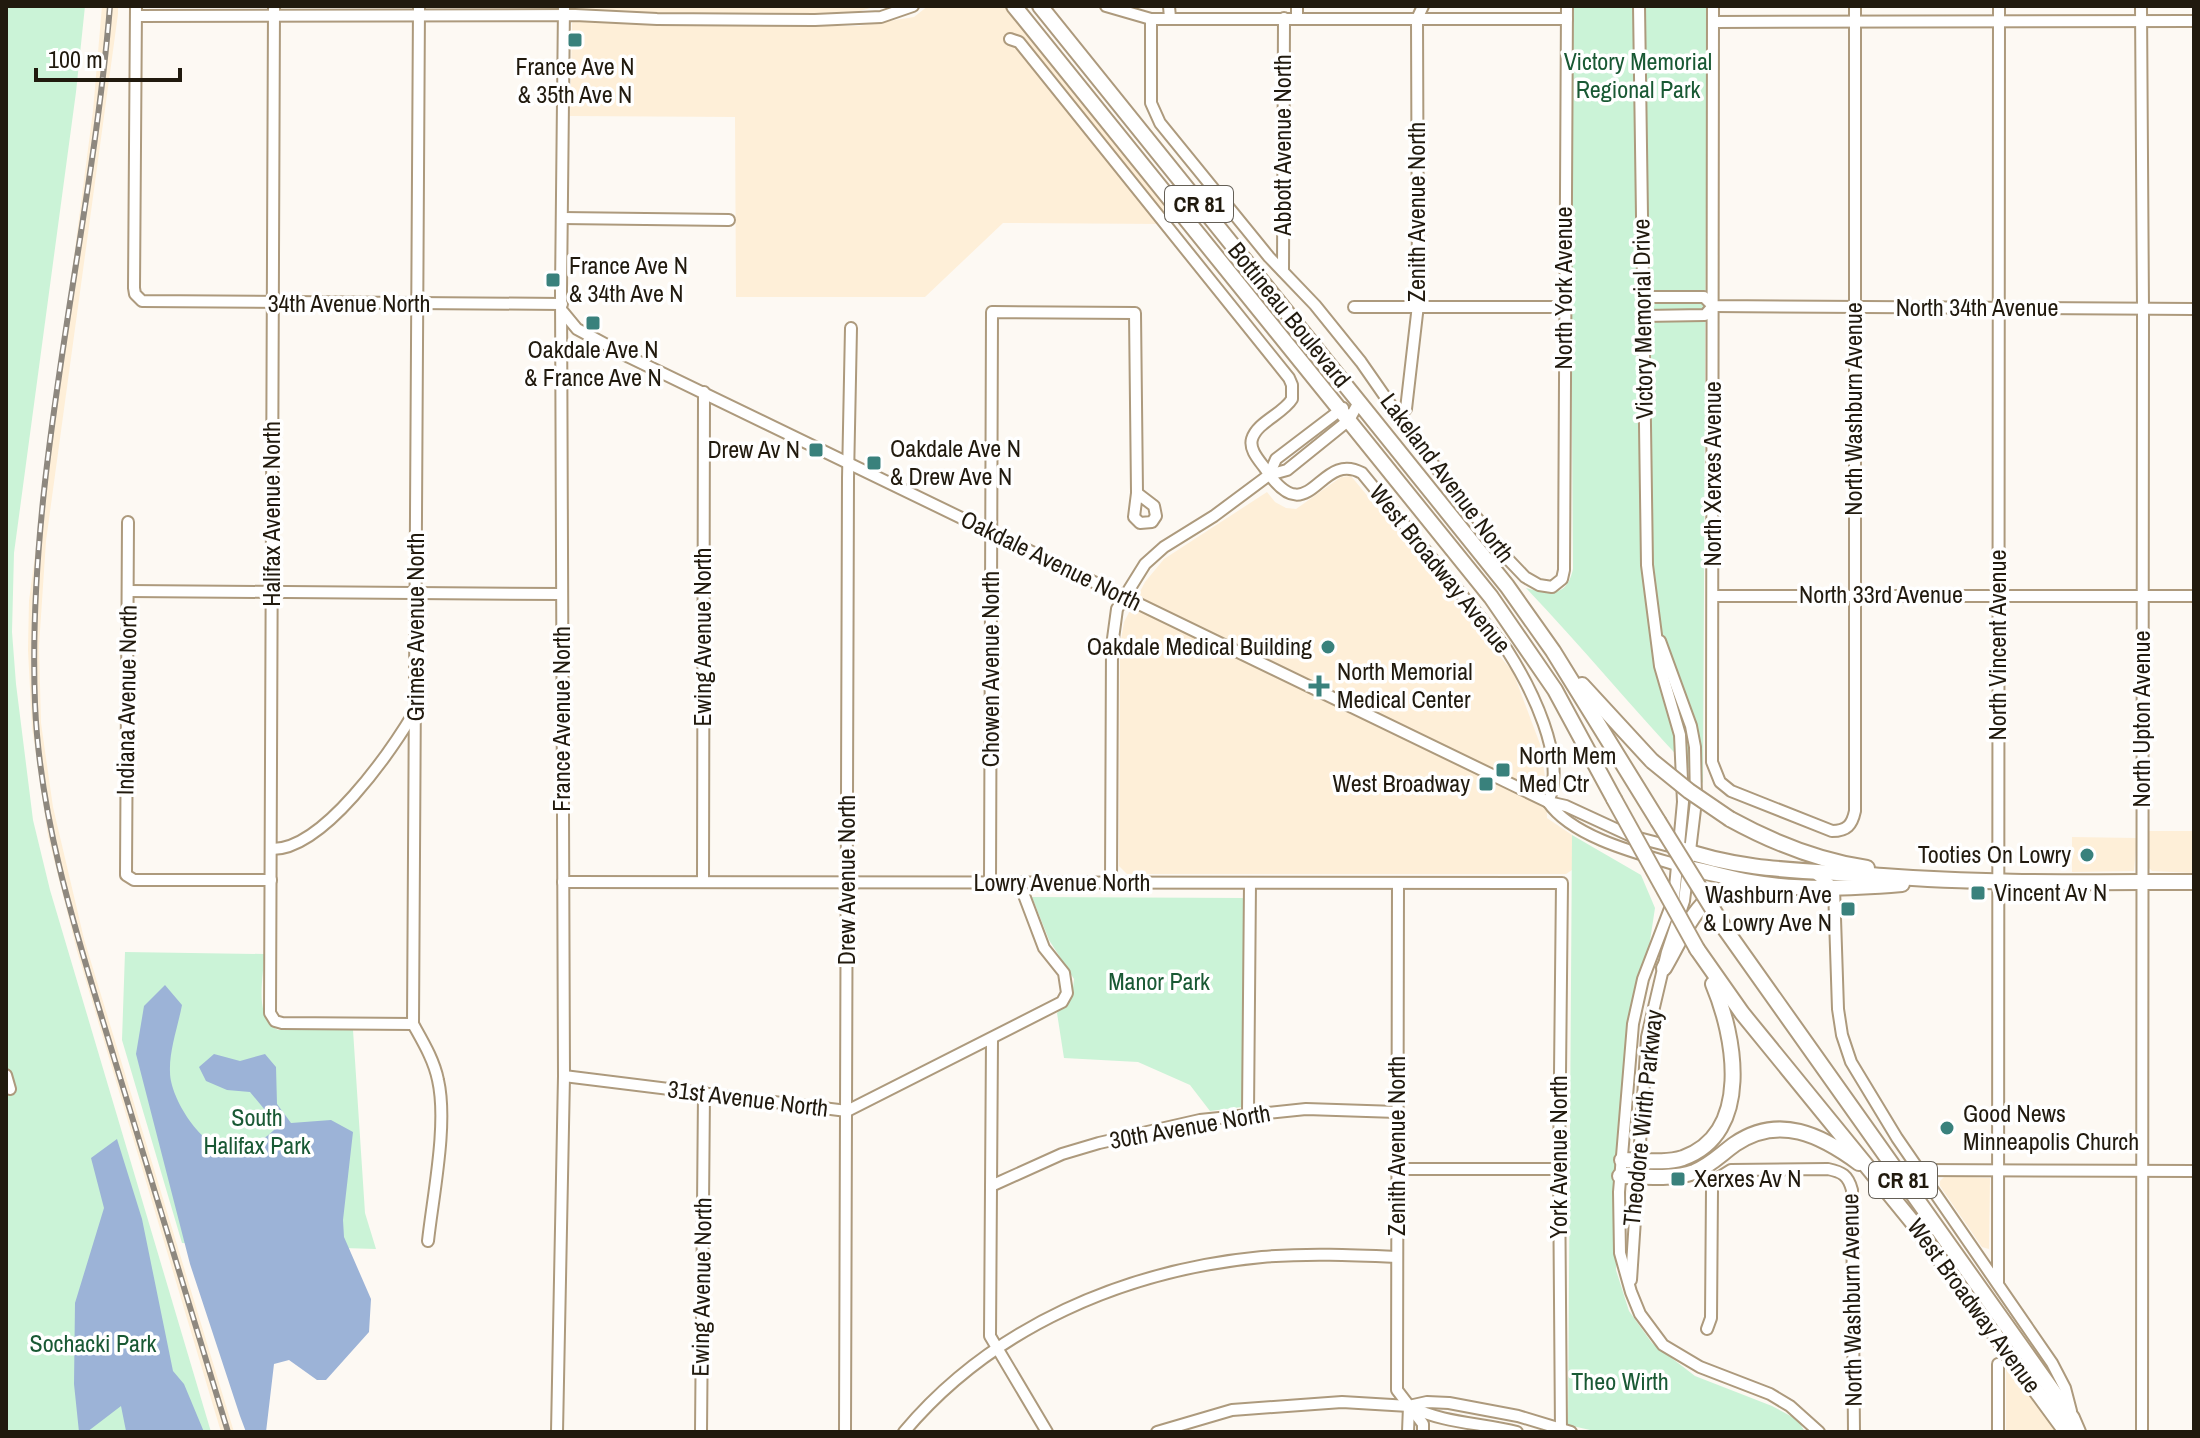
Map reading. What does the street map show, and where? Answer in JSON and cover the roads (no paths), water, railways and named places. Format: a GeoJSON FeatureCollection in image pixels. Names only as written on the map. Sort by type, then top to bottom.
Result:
{"type":"FeatureCollection","features":[{"type":"Feature","properties":{"kind":"main road","name":"Bottineau Boulevard"},"geometry":{"type":"LineString","coordinates":[[1014,6],[1478,581]]}},
{"type":"Feature","properties":{"kind":"main road","name":"Bottineau Boulevard"},"geometry":{"type":"LineString","coordinates":[[1040,6],[1507,586]]}},
{"type":"Feature","properties":{"kind":"main road","name":"West Broadway Avenue"},"geometry":{"type":"LineString","coordinates":[[1478,581],[1555,690],[1700,955],[1742,1013],[1878,1178],[2062,1426],[2074,1427]]}},
{"type":"Feature","properties":{"kind":"main road","name":"West Broadway Avenue"},"geometry":{"type":"LineString","coordinates":[[1507,586],[1531,619],[1725,929],[2074,1427]]}},
{"type":"Feature","properties":{"kind":"main road"},"geometry":{"type":"LineString","coordinates":[[1531,619],[1559,651],[1586,690],[1652,761],[1730,819],[1760,835],[1822,857],[1854,866],[1899,872],[1922,880]]}},
{"type":"Feature","properties":{"kind":"main road"},"geometry":{"type":"LineString","coordinates":[[1684,858],[1815,873],[1922,880],[2194,882]]}},
{"type":"Feature","properties":{"kind":"main road"},"geometry":{"type":"LineString","coordinates":[[1684,858],[1751,882]]}},
{"type":"Feature","properties":{"kind":"main road"},"geometry":{"type":"LineString","coordinates":[[1664,968],[1690,919],[1706,901],[1726,887],[1751,882],[1834,888],[1907,884],[1922,880]]}},
{"type":"Feature","properties":{"kind":"main road"},"geometry":{"type":"LineString","coordinates":[[1626,1170],[1639,1160],[1665,1161],[1696,1152],[1714,1136],[1729,1108],[1732,1076],[1729,1038],[1722,1005],[1700,955]]}},
{"type":"Feature","properties":{"kind":"main road"},"geometry":{"type":"LineString","coordinates":[[1626,1170],[1674,1176],[1691,1173],[1749,1136],[1796,1131],[1821,1137],[1878,1178]]}},
{"type":"Feature","properties":{"kind":"street"},"geometry":{"type":"LineString","coordinates":[[136,11],[564,11],[815,20],[881,17],[913,6]]}},
{"type":"Feature","properties":{"kind":"street"},"geometry":{"type":"LineString","coordinates":[[1106,6],[1151,19],[1567,19]]}},
{"type":"Feature","properties":{"kind":"street"},"geometry":{"type":"LineString","coordinates":[[1169,6],[1170,18]]}},
{"type":"Feature","properties":{"kind":"street","name":"Abbott Avenue North"},"geometry":{"type":"LineString","coordinates":[[1297,6],[1297,18]]}},
{"type":"Feature","properties":{"kind":"street","name":"Zenith Avenue North"},"geometry":{"type":"LineString","coordinates":[[1398,416],[1406,409],[1418,305],[1417,19],[1423,6]]}},
{"type":"Feature","properties":{"kind":"street","name":"North York Avenue"},"geometry":{"type":"LineString","coordinates":[[1564,570],[1567,6]]}},
{"type":"Feature","properties":{"kind":"street","name":"Victory Memorial Drive"},"geometry":{"type":"LineString","coordinates":[[1639,6],[1647,565],[1656,632],[1685,703],[1695,747],[1696,801],[1684,858]]}},
{"type":"Feature","properties":{"kind":"street","name":"North Xerxes Avenue"},"geometry":{"type":"LineString","coordinates":[[1713,6],[1712,762],[1720,782],[1731,791],[1832,831],[1847,828],[1853,821],[1855,811]]}},
{"type":"Feature","properties":{"kind":"street","name":"North Washburn Avenue"},"geometry":{"type":"LineString","coordinates":[[1855,6],[1855,811]]}},
{"type":"Feature","properties":{"kind":"street","name":"North Vincent Avenue"},"geometry":{"type":"LineString","coordinates":[[1998,1283],[1999,6]]}},
{"type":"Feature","properties":{"kind":"street","name":"North Upton Avenue"},"geometry":{"type":"LineString","coordinates":[[2141,6],[2142,1432]]}},
{"type":"Feature","properties":{"kind":"street","name":"34th Avenue North"},"geometry":{"type":"LineString","coordinates":[[136,11],[134,288],[138,299],[148,303],[562,307]]}},
{"type":"Feature","properties":{"kind":"street","name":"Halifax Avenue North"},"geometry":{"type":"LineString","coordinates":[[274,11],[270,1013],[275,1021],[290,1023],[413,1024]]}},
{"type":"Feature","properties":{"kind":"street","name":"Grimes Avenue North"},"geometry":{"type":"LineString","coordinates":[[419,11],[413,1024],[432,1060],[439,1083],[438,1145],[428,1241]]}},
{"type":"Feature","properties":{"kind":"street","name":"France Avenue North"},"geometry":{"type":"LineString","coordinates":[[557,1432],[564,1076],[564,11]]}},
{"type":"Feature","properties":{"kind":"street","name":"Abbott Avenue North"},"geometry":{"type":"LineString","coordinates":[[1283,271],[1284,18]]}},
{"type":"Feature","properties":{"kind":"street","name":"Lakeland Avenue North"},"geometry":{"type":"LineString","coordinates":[[1151,19],[1151,103],[1160,123],[1269,257],[1352,350],[1425,454],[1504,555],[1525,577],[1539,585],[1552,587],[1562,579],[1564,570]]}},
{"type":"Feature","properties":{"kind":"street"},"geometry":{"type":"LineString","coordinates":[[1713,22],[2194,21]]}},
{"type":"Feature","properties":{"kind":"street"},"geometry":{"type":"LineString","coordinates":[[1010,39],[1019,42],[1112,160],[1199,262],[1229,306],[1289,378],[1292,399],[1256,432],[1251,443],[1269,475]]}},
{"type":"Feature","properties":{"kind":"street"},"geometry":{"type":"LineString","coordinates":[[562,218],[729,220]]}},
{"type":"Feature","properties":{"kind":"street","name":"North 34th Avenue"},"geometry":{"type":"LineString","coordinates":[[1643,297],[1704,297],[1713,306],[2194,309]]}},
{"type":"Feature","properties":{"kind":"street","name":"North 34th Avenue"},"geometry":{"type":"LineString","coordinates":[[1643,316],[1705,315],[1713,306]]}},
{"type":"Feature","properties":{"kind":"street","name":"Oakdale Avenue North"},"geometry":{"type":"LineString","coordinates":[[562,307],[577,329],[629,357],[1548,802],[1566,806],[1684,858]]}},
{"type":"Feature","properties":{"kind":"street"},"geometry":{"type":"LineString","coordinates":[[1354,307],[1563,307]]}},
{"type":"Feature","properties":{"kind":"street","name":"Chowen Avenue North"},"geometry":{"type":"LineString","coordinates":[[990,882],[992,312],[1135,313],[1137,493]]}},
{"type":"Feature","properties":{"kind":"street","name":"Drew Avenue North"},"geometry":{"type":"LineString","coordinates":[[845,1432],[851,328]]}},
{"type":"Feature","properties":{"kind":"street","name":"Ewing Avenue North"},"geometry":{"type":"LineString","coordinates":[[703,882],[704,392]]}},
{"type":"Feature","properties":{"kind":"street"},"geometry":{"type":"LineString","coordinates":[[1111,883],[1112,646],[1117,609],[1145,564],[1164,547],[1214,516],[1269,475],[1276,459],[1359,402]]}},
{"type":"Feature","properties":{"kind":"street","name":"West Broadway Avenue"},"geometry":{"type":"LineString","coordinates":[[1269,475],[1295,496],[1306,493],[1341,468],[1362,473],[1507,650],[1525,678],[1548,740],[1554,789],[1548,802]]}},
{"type":"Feature","properties":{"kind":"street","name":"Indiana Avenue North"},"geometry":{"type":"LineString","coordinates":[[128,522],[124,869],[127,878],[271,880]]}},
{"type":"Feature","properties":{"kind":"street"},"geometry":{"type":"LineString","coordinates":[[128,591],[562,594]]}},
{"type":"Feature","properties":{"kind":"street","name":"North 33rd Avenue"},"geometry":{"type":"LineString","coordinates":[[1713,596],[2194,596]]}},
{"type":"Feature","properties":{"kind":"street"},"geometry":{"type":"LineString","coordinates":[[271,849],[284,849],[299,842],[350,800],[376,770],[416,711]]}},
{"type":"Feature","properties":{"kind":"street","name":"Oakdale Avenue North"},"geometry":{"type":"LineString","coordinates":[[1548,802],[1557,815],[1589,834],[1684,858]]}},
{"type":"Feature","properties":{"kind":"street","name":"Theodore Wirth Parkway"},"geometry":{"type":"LineString","coordinates":[[1639,1160],[1647,1037],[1684,901],[1684,858]]}},
{"type":"Feature","properties":{"kind":"street","name":"Theodore Wirth Parkway"},"geometry":{"type":"LineString","coordinates":[[1684,858],[1674,898],[1636,1005],[1626,1170],[1618,1238],[1631,1292],[1640,1314],[1663,1345],[1700,1367],[1770,1394],[1790,1406],[1819,1432]]}},
{"type":"Feature","properties":{"kind":"street"},"geometry":{"type":"LineString","coordinates":[[1815,873],[1834,888]]}},
{"type":"Feature","properties":{"kind":"street","name":"Lowry Avenue North"},"geometry":{"type":"LineString","coordinates":[[563,882],[1562,883]]}},
{"type":"Feature","properties":{"kind":"street","name":"31st Avenue North"},"geometry":{"type":"LineString","coordinates":[[564,1076],[847,1111],[1062,1002],[1067,984],[1064,973],[1044,948],[1019,882]]}},
{"type":"Feature","properties":{"kind":"street"},"geometry":{"type":"LineString","coordinates":[[1248,1113],[1250,883]]}},
{"type":"Feature","properties":{"kind":"street","name":"Zenith Avenue North"},"geometry":{"type":"LineString","coordinates":[[1398,883],[1397,1390],[1423,1424],[1423,1432]]}},
{"type":"Feature","properties":{"kind":"street","name":"York Avenue North"},"geometry":{"type":"LineString","coordinates":[[1562,883],[1559,1169],[1564,1431]]}},
{"type":"Feature","properties":{"kind":"street","name":"West Broadway Avenue"},"geometry":{"type":"LineString","coordinates":[[1834,888],[1838,1009],[1842,1035],[1858,1077],[2052,1363],[2065,1388],[2074,1427]]}},
{"type":"Feature","properties":{"kind":"street"},"geometry":{"type":"LineString","coordinates":[[992,1040],[990,1336],[1047,1432]]}},
{"type":"Feature","properties":{"kind":"street"},"geometry":{"type":"LineString","coordinates":[[6,1075],[10,1089]]}},
{"type":"Feature","properties":{"kind":"street","name":"Ewing Avenue North"},"geometry":{"type":"LineString","coordinates":[[701,1432],[704,1093]]}},
{"type":"Feature","properties":{"kind":"street","name":"30th Avenue North"},"geometry":{"type":"LineString","coordinates":[[991,1186],[1062,1154],[1200,1120],[1306,1109],[1397,1112]]}},
{"type":"Feature","properties":{"kind":"street"},"geometry":{"type":"LineString","coordinates":[[1397,1169],[1559,1169]]}},
{"type":"Feature","properties":{"kind":"street","name":"Theodore Wirth Parkway"},"geometry":{"type":"LineString","coordinates":[[1626,1170],[1631,1292]]}},
{"type":"Feature","properties":{"kind":"street","name":"North Washburn Avenue"},"geometry":{"type":"LineString","coordinates":[[1707,1329],[1711,1318],[1712,1189],[1715,1180],[1731,1170],[1841,1171],[1849,1180],[1852,1190],[1854,1432]]}},
{"type":"Feature","properties":{"kind":"street"},"geometry":{"type":"LineString","coordinates":[[1919,1170],[2194,1171]]}},
{"type":"Feature","properties":{"kind":"street"},"geometry":{"type":"LineString","coordinates":[[904,1432],[942,1391],[996,1348],[1040,1320],[1081,1302],[1171,1273],[1263,1257],[1311,1254],[1397,1257]]}},
{"type":"Feature","properties":{"kind":"street"},"geometry":{"type":"LineString","coordinates":[[1998,1364],[1998,1432]]}},
{"type":"Feature","properties":{"kind":"street"},"geometry":{"type":"LineString","coordinates":[[1157,1432],[1219,1413],[1263,1406],[1342,1402],[1409,1406],[1427,1402],[1449,1403],[1518,1416],[1564,1431]]}},
{"type":"Feature","properties":{"kind":"street"},"geometry":{"type":"LineString","coordinates":[[1409,1406],[1430,1416],[1517,1432]]}},
{"type":"Feature","properties":{"kind":"street","name":"Zenith Avenue North"},"geometry":{"type":"LineString","coordinates":[[1408,1432],[1409,1406]]}},
{"type":"Feature","properties":{"kind":"water"},"geometry":{"type":"Polygon","coordinates":[[[165,985],[182,1005],[171,1056],[171,1083],[182,1108],[209,1141],[231,1151],[243,1150],[274,1130],[270,1116],[250,1092],[227,1090],[206,1081],[199,1067],[214,1054],[240,1061],[265,1054],[276,1067],[277,1104],[291,1123],[331,1120],[353,1132],[343,1220],[344,1237],[371,1299],[369,1332],[326,1380],[317,1380],[289,1360],[274,1364],[266,1432],[246,1432],[240,1416],[190,1264],[136,1054],[144,1006],[165,985]]]}},
{"type":"Feature","properties":{"kind":"water"},"geometry":{"type":"Polygon","coordinates":[[[117,1139],[142,1219],[173,1371],[184,1384],[204,1432],[126,1431],[121,1406],[87,1432],[79,1432],[74,1384],[75,1303],[104,1208],[91,1158],[117,1139]]]}},
{"type":"Feature","properties":{"kind":"railway"},"geometry":{"type":"LineString","coordinates":[[110,6],[101,93],[62,355],[40,530],[35,617],[38,750],[53,840],[76,929],[228,1432]]}},
{"type":"Feature","properties":{"kind":"place","name":"France Ave N & 35th Ave N"},"geometry":{"type":"Point","coordinates":[575,40]}},
{"type":"Feature","properties":{"kind":"place","name":"France Ave N & 34th Ave N"},"geometry":{"type":"Point","coordinates":[553,280]}},
{"type":"Feature","properties":{"kind":"place","name":"Oakdale Ave N & France Ave N"},"geometry":{"type":"Point","coordinates":[593,323]}},
{"type":"Feature","properties":{"kind":"place","name":"Drew Av N"},"geometry":{"type":"Point","coordinates":[816,450]}},
{"type":"Feature","properties":{"kind":"place","name":"Oakdale Ave N & Drew Ave N"},"geometry":{"type":"Point","coordinates":[874,463]}},
{"type":"Feature","properties":{"kind":"place","name":"Oakdale Medical Building"},"geometry":{"type":"Point","coordinates":[1328,647]}},
{"type":"Feature","properties":{"kind":"place","name":"North Memorial Medical Center"},"geometry":{"type":"Point","coordinates":[1319,686]}},
{"type":"Feature","properties":{"kind":"place","name":"North Mem Med Ctr"},"geometry":{"type":"Point","coordinates":[1503,770]}},
{"type":"Feature","properties":{"kind":"place","name":"West Broadway"},"geometry":{"type":"Point","coordinates":[1486,784]}},
{"type":"Feature","properties":{"kind":"place","name":"Tooties On Lowry"},"geometry":{"type":"Point","coordinates":[2087,855]}},
{"type":"Feature","properties":{"kind":"place","name":"Vincent Av N"},"geometry":{"type":"Point","coordinates":[1978,893]}},
{"type":"Feature","properties":{"kind":"place","name":"Washburn Ave & Lowry Ave N"},"geometry":{"type":"Point","coordinates":[1848,909]}},
{"type":"Feature","properties":{"kind":"place","name":"Good News Minneapolis Church"},"geometry":{"type":"Point","coordinates":[1947,1128]}},
{"type":"Feature","properties":{"kind":"place","name":"Xerxes Av N"},"geometry":{"type":"Point","coordinates":[1678,1179]}},
{"type":"Feature","properties":{"kind":"park label","name":"Victory Memorial Regional Park"},"geometry":{"type":"Point","coordinates":[1638,76]}},
{"type":"Feature","properties":{"kind":"park label","name":"Manor Park"},"geometry":{"type":"Point","coordinates":[1159,982]}},
{"type":"Feature","properties":{"kind":"park label","name":"South Halifax Park"},"geometry":{"type":"Point","coordinates":[257,1132]}},
{"type":"Feature","properties":{"kind":"park label","name":"Sochacki Park"},"geometry":{"type":"Point","coordinates":[93,1344]}},
{"type":"Feature","properties":{"kind":"park label","name":"Theo Wirth"},"geometry":{"type":"Point","coordinates":[1620,1382]}}]}
